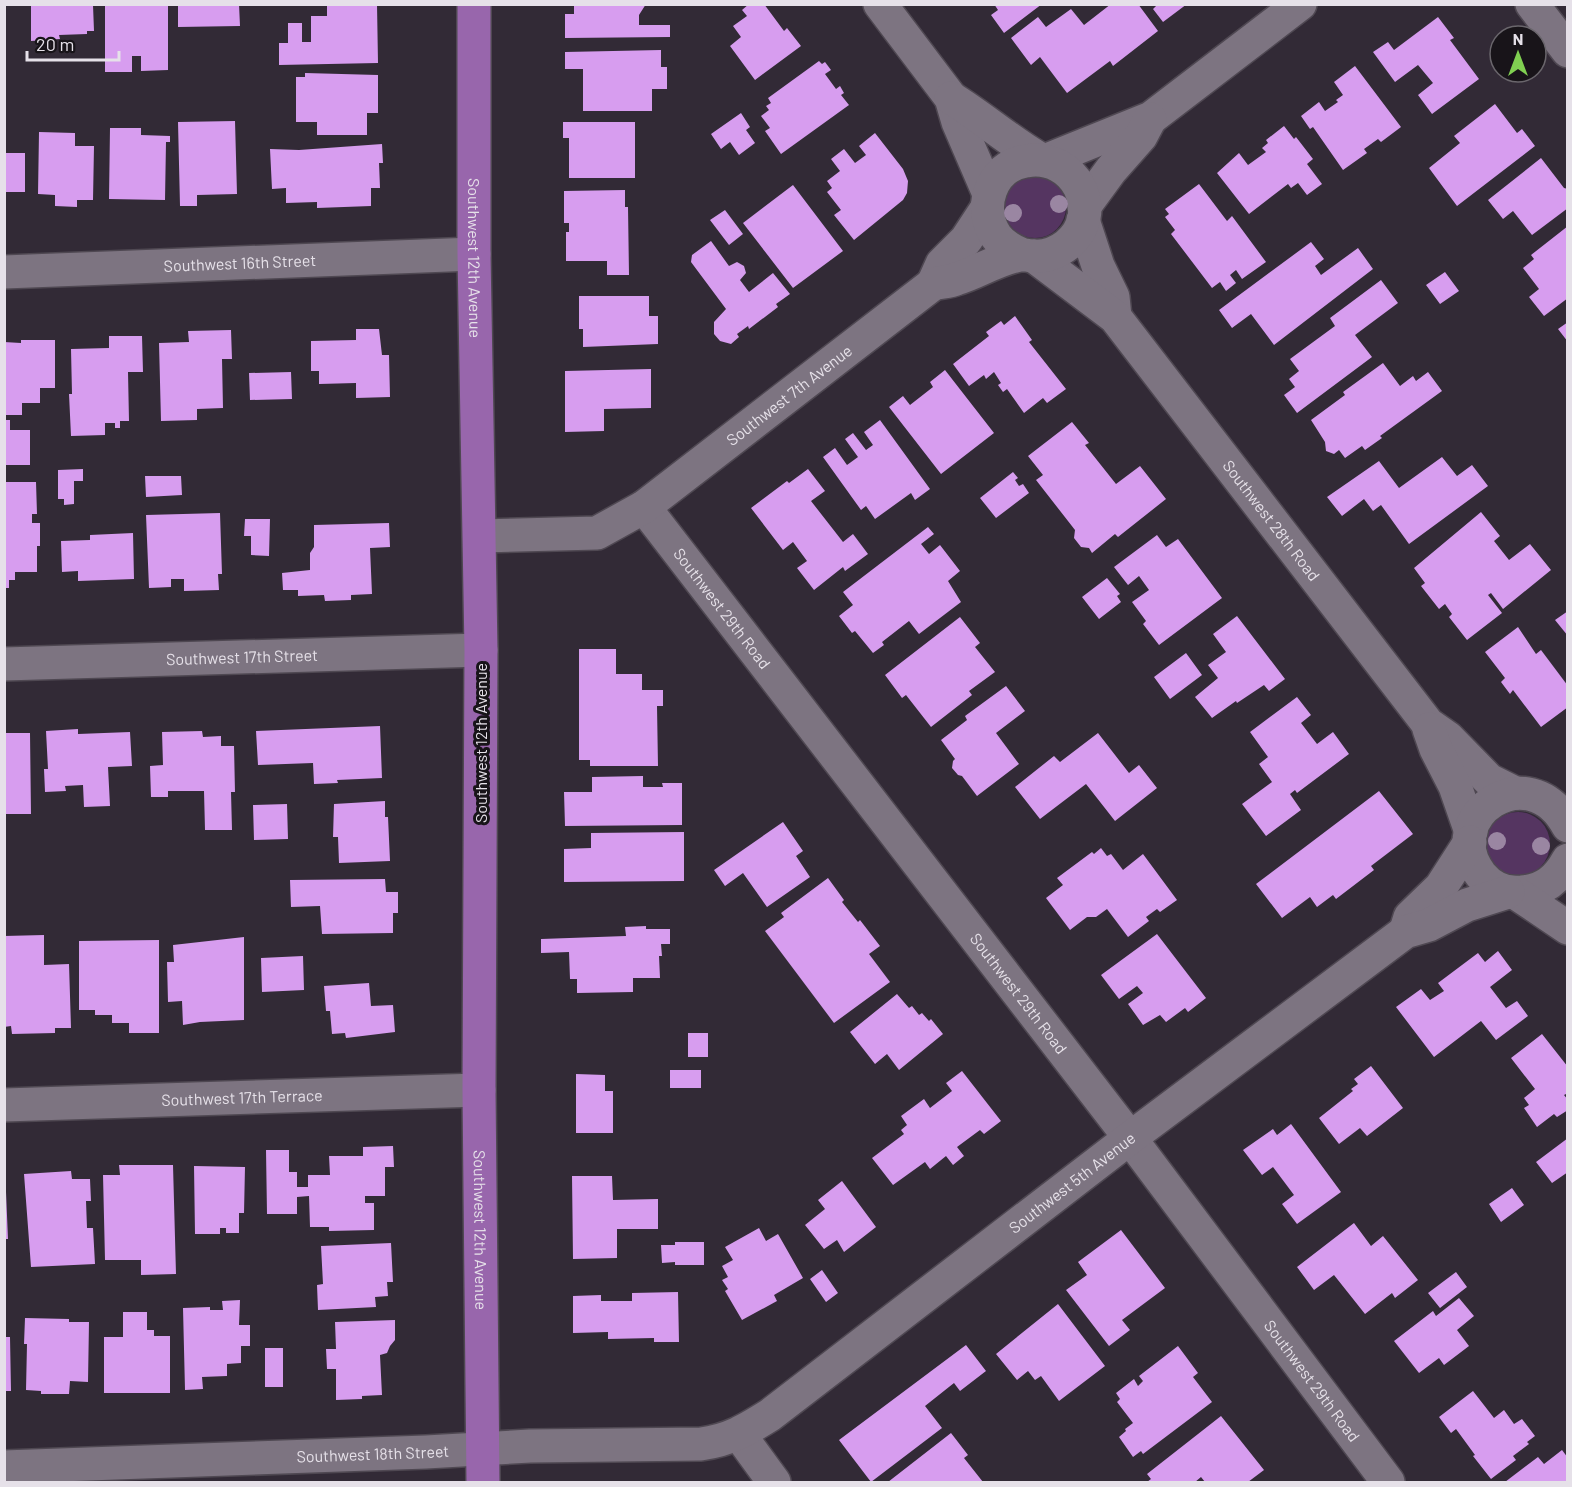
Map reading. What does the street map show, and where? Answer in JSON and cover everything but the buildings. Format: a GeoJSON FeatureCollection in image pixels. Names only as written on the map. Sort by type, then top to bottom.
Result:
{"type":"FeatureCollection","features":[{"type":"Feature","properties":{"kind":"main road","name":"Southwest 12th Avenue"},"geometry":{"type":"LineString","coordinates":[[474,4],[474,254],[481,650],[479,1090],[483,1482]]}},
{"type":"Feature","properties":{"kind":"street"},"geometry":{"type":"LineString","coordinates":[[880,4],[951,98],[988,201],[989,223],[996,237],[1008,248],[1028,255],[1060,250],[1070,243],[1078,232],[1084,213],[1121,157],[1141,136],[1151,118]]}},
{"type":"Feature","properties":{"kind":"street"},"geometry":{"type":"LineString","coordinates":[[988,201],[996,179],[1008,167],[1023,161],[1043,160],[1151,118],[1300,4]]}},
{"type":"Feature","properties":{"kind":"street"},"geometry":{"type":"LineString","coordinates":[[1532,4],[1568,51]]}},
{"type":"Feature","properties":{"kind":"street"},"geometry":{"type":"LineString","coordinates":[[951,98],[973,111],[1005,137],[1043,160],[1059,165],[1069,172],[1083,194],[1084,213]]}},
{"type":"Feature","properties":{"kind":"street","name":"Southwest 7th Avenue"},"geometry":{"type":"LineString","coordinates":[[933,284],[942,264],[966,240],[988,201]]}},
{"type":"Feature","properties":{"kind":"street","name":"Southwest 28th Road"},"geometry":{"type":"LineString","coordinates":[[1084,213],[1096,260],[1113,297],[1115,317]]}},
{"type":"Feature","properties":{"kind":"street","name":"Southwest 16th Street"},"geometry":{"type":"LineString","coordinates":[[4,272],[474,254]]}},
{"type":"Feature","properties":{"kind":"street","name":"Southwest 7th Avenue"},"geometry":{"type":"LineString","coordinates":[[644,507],[933,284],[956,279],[1028,255]]}},
{"type":"Feature","properties":{"kind":"street","name":"Southwest 28th Road"},"geometry":{"type":"LineString","coordinates":[[1028,255],[1115,317],[1428,724],[1448,738],[1490,780],[1549,802],[1561,813],[1568,826]]}},
{"type":"Feature","properties":{"kind":"street"},"geometry":{"type":"LineString","coordinates":[[480,536],[597,533],[644,507]]}},
{"type":"Feature","properties":{"kind":"street","name":"Southwest 29th Road"},"geometry":{"type":"LineString","coordinates":[[644,507],[1130,1138],[1388,1482]]}},
{"type":"Feature","properties":{"kind":"street","name":"Southwest 17th Street"},"geometry":{"type":"LineString","coordinates":[[4,664],[481,650]]}},
{"type":"Feature","properties":{"kind":"street","name":"Southwest 28th Road"},"geometry":{"type":"LineString","coordinates":[[1428,724],[1436,749],[1455,786],[1470,837],[1471,855],[1480,873],[1496,887],[1512,892]]}},
{"type":"Feature","properties":{"kind":"street"},"geometry":{"type":"LineString","coordinates":[[1525,794],[1568,786]]}},
{"type":"Feature","properties":{"kind":"street","name":"Southwest 5th Avenue"},"geometry":{"type":"LineString","coordinates":[[1405,932],[1410,917],[1441,887],[1457,865],[1475,820],[1487,806],[1502,796],[1525,794]]}},
{"type":"Feature","properties":{"kind":"street","name":"Southwest 5th Avenue"},"geometry":{"type":"LineString","coordinates":[[739,1434],[786,1402],[1130,1138],[1405,932],[1429,924],[1467,905],[1512,892],[1533,891],[1548,885],[1561,873],[1568,860]]}},
{"type":"Feature","properties":{"kind":"street"},"geometry":{"type":"LineString","coordinates":[[1512,892],[1568,928]]}},
{"type":"Feature","properties":{"kind":"street","name":"Southwest 17th Terrace"},"geometry":{"type":"LineString","coordinates":[[4,1105],[479,1090]]}},
{"type":"Feature","properties":{"kind":"street"},"geometry":{"type":"LineString","coordinates":[[739,1434],[774,1482]]}},
{"type":"Feature","properties":{"kind":"street","name":"Southwest 18th Street"},"geometry":{"type":"LineString","coordinates":[[4,1467],[530,1446],[701,1443],[720,1441],[739,1434]]}},
{"type":"Feature","properties":{"kind":"shaded area"},"geometry":{"type":"Polygon","coordinates":[[[1029,176],[1041,176],[1057,185],[1064,195],[1066,207],[1064,219],[1057,229],[1041,238],[1029,238],[1018,233],[1009,224],[1004,213],[1004,201],[1009,190],[1018,181],[1029,176]]]}},
{"type":"Feature","properties":{"kind":"shaded area"},"geometry":{"type":"Polygon","coordinates":[[[1518,812],[1541,821],[1550,844],[1541,867],[1518,876],[1495,867],[1486,844],[1495,821],[1518,812]]]}}]}
